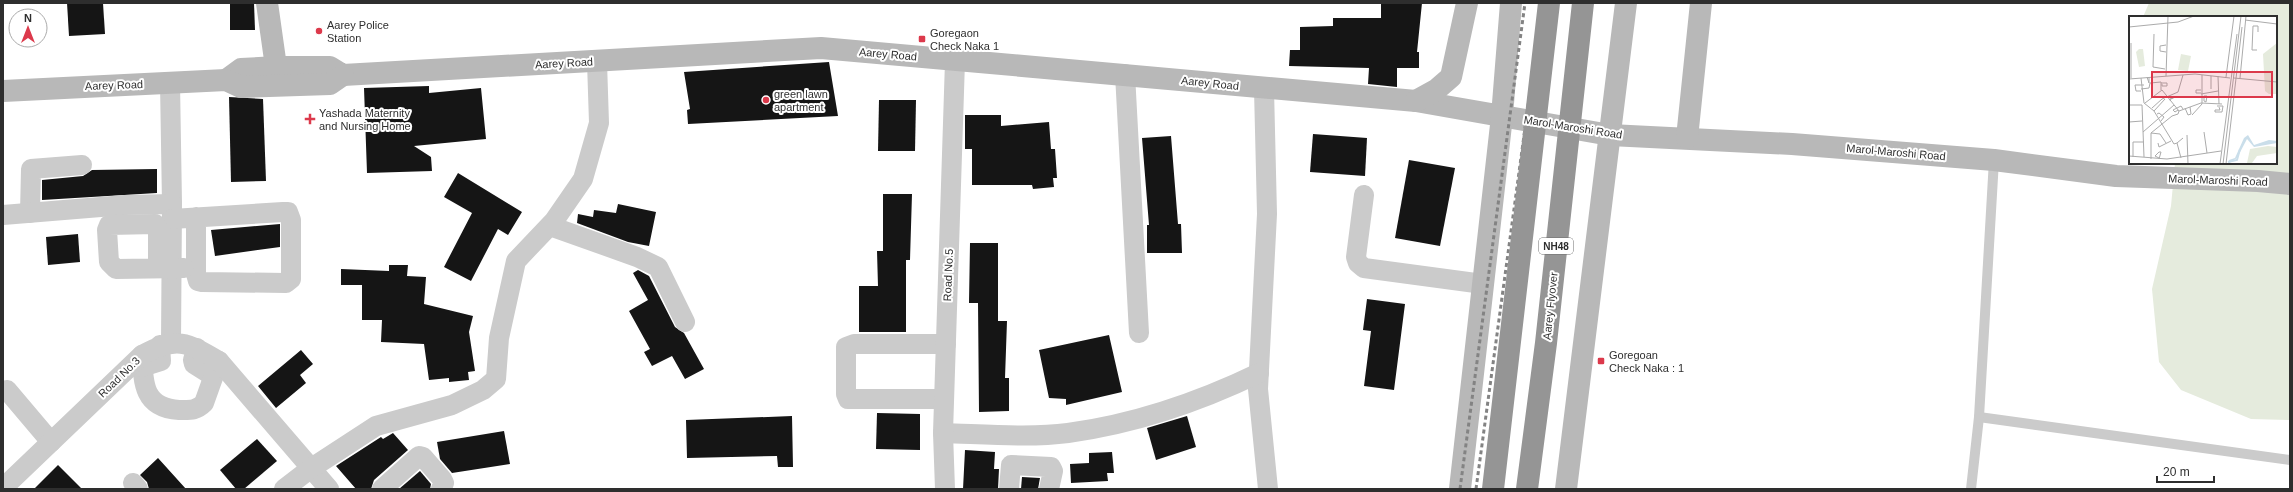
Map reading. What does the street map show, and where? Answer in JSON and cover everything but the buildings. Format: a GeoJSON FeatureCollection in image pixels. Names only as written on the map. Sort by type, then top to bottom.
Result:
{"type":"FeatureCollection","features":[{"type":"Feature","properties":{"kind":"highway","name":"NH48"},"geometry":{"type":"LineString","coordinates":[[1493,489],[1549,3]]}},
{"type":"Feature","properties":{"kind":"highway","name":"Aarey Flyover"},"geometry":{"type":"LineString","coordinates":[[1527,489],[1546,343],[1583,3]]}},
{"type":"Feature","properties":{"kind":"street"},"geometry":{"type":"LineString","coordinates":[[268,3],[278,76]]}},
{"type":"Feature","properties":{"kind":"street"},"geometry":{"type":"LineString","coordinates":[[1416,101],[1436,90],[1451,77],[1464,25],[1467,3]]}},
{"type":"Feature","properties":{"kind":"street"},"geometry":{"type":"LineString","coordinates":[[1464,25],[1483,3]]}},
{"type":"Feature","properties":{"kind":"street"},"geometry":{"type":"LineString","coordinates":[[1460,489],[1502,116],[1512,3]]}},
{"type":"Feature","properties":{"kind":"street"},"geometry":{"type":"LineString","coordinates":[[1566,489],[1626,3]]}},
{"type":"Feature","properties":{"kind":"street"},"geometry":{"type":"LineString","coordinates":[[1687,138],[1701,3]]}},
{"type":"Feature","properties":{"kind":"street","name":"Aarey Road"},"geometry":{"type":"LineString","coordinates":[[3,91],[226,80],[241,69],[278,76],[330,67],[343,74],[597,62],[821,48],[955,61],[1125,74],[1264,89],[1416,101],[1502,116]]}},
{"type":"Feature","properties":{"kind":"street","name":"Road No.5"},"geometry":{"type":"LineString","coordinates":[[945,489],[943,433],[938,399],[939,344],[955,61]]}},
{"type":"Feature","properties":{"kind":"street"},"geometry":{"type":"LineString","coordinates":[[284,489],[310,469],[376,426],[452,405],[483,390],[496,379],[499,338],[516,262],[550,226],[583,179],[598,123],[597,62]]}},
{"type":"Feature","properties":{"kind":"street"},"geometry":{"type":"LineString","coordinates":[[1125,74],[1139,333]]}},
{"type":"Feature","properties":{"kind":"street"},"geometry":{"type":"LineString","coordinates":[[170,83],[172,211],[165,268],[165,344],[197,348],[329,489]]}},
{"type":"Feature","properties":{"kind":"street"},"geometry":{"type":"LineString","coordinates":[[1264,89],[1266,214],[1258,389],[1268,489]]}},
{"type":"Feature","properties":{"kind":"street","name":"Marol-Maroshi Road"},"geometry":{"type":"LineString","coordinates":[[1502,116],[1610,135],[1792,144],[1994,160],[2116,176],[2258,181],[2290,184]]}},
{"type":"Feature","properties":{"kind":"street"},"geometry":{"type":"LineString","coordinates":[[30,213],[31,169],[82,165]]}},
{"type":"Feature","properties":{"kind":"street"},"geometry":{"type":"LineString","coordinates":[[1364,195],[1356,257],[1358,263],[1364,268],[1483,284]]}},
{"type":"Feature","properties":{"kind":"street"},"geometry":{"type":"LineString","coordinates":[[3,215],[30,213],[125,214],[172,211],[196,217],[288,212],[292,220],[291,279],[286,283],[202,282],[196,278],[196,217]]}},
{"type":"Feature","properties":{"kind":"street"},"geometry":{"type":"LineString","coordinates":[[125,214],[157,226],[165,268]]}},
{"type":"Feature","properties":{"kind":"street"},"geometry":{"type":"LineString","coordinates":[[125,214],[107,227],[109,262],[111,266],[121,269],[196,268]]}},
{"type":"Feature","properties":{"kind":"street"},"geometry":{"type":"LineString","coordinates":[[550,226],[637,257],[658,267],[685,322]]}},
{"type":"Feature","properties":{"kind":"street","name":"Road No.3"},"geometry":{"type":"LineString","coordinates":[[3,488],[51,442],[142,361],[165,344]]}},
{"type":"Feature","properties":{"kind":"street"},"geometry":{"type":"LineString","coordinates":[[938,399],[848,399],[846,394],[846,347],[854,344],[939,344]]}},
{"type":"Feature","properties":{"kind":"street"},"geometry":{"type":"LineString","coordinates":[[142,361],[144,385],[156,404],[166,409],[192,410],[199,408],[204,403],[216,368]]}},
{"type":"Feature","properties":{"kind":"street"},"geometry":{"type":"LineString","coordinates":[[943,433],[1067,433],[1151,415],[1229,388],[1259,373]]}},
{"type":"Feature","properties":{"kind":"street"},"geometry":{"type":"LineString","coordinates":[[7,390],[51,442]]}},
{"type":"Feature","properties":{"kind":"street"},"geometry":{"type":"LineString","coordinates":[[1017,465],[1018,434]]}},
{"type":"Feature","properties":{"kind":"street"},"geometry":{"type":"LineString","coordinates":[[382,489],[419,456],[423,457],[442,479],[444,484],[441,489]]}},
{"type":"Feature","properties":{"kind":"street"},"geometry":{"type":"LineString","coordinates":[[1009,489],[1010,467],[1017,465],[1051,467],[1053,471],[1049,489]]}},
{"type":"Feature","properties":{"kind":"street"},"geometry":{"type":"LineString","coordinates":[[304,489],[311,489]]}},
{"type":"Feature","properties":{"kind":"lane"},"geometry":{"type":"LineString","coordinates":[[1971,489],[1979,417],[1994,160]]}},
{"type":"Feature","properties":{"kind":"lane"},"geometry":{"type":"LineString","coordinates":[[1979,417],[2290,460]]}},
{"type":"Feature","properties":{"kind":"shaded area"},"geometry":{"type":"Polygon","coordinates":[[[2149,3],[2290,3],[2290,420],[2251,419],[2181,390],[2159,362],[2152,289],[2171,206],[2175,164],[2277,164],[2277,16],[2143,16],[2149,3]]]}},
{"type":"Feature","properties":{"kind":"railway"},"geometry":{"type":"LineString","coordinates":[[1460,489],[1525,3]]}},
{"type":"Feature","properties":{"kind":"railway"},"geometry":{"type":"LineString","coordinates":[[1476,489],[1542,3]]}},
{"type":"Feature","properties":{"kind":"place","name":"Aarey Police Station"},"geometry":{"type":"Point","coordinates":[319,31]}},
{"type":"Feature","properties":{"kind":"place","name":"Goregaon Check Naka 1"},"geometry":{"type":"Point","coordinates":[922,39]}},
{"type":"Feature","properties":{"kind":"place","name":"green lawn apartment"},"geometry":{"type":"Point","coordinates":[766,100]}},
{"type":"Feature","properties":{"kind":"place","name":"Yashada Maternity and Nursing Home"},"geometry":{"type":"Point","coordinates":[310,119]}},
{"type":"Feature","properties":{"kind":"place","name":"Goregoan Check Naka : 1"},"geometry":{"type":"Point","coordinates":[1601,361]}}]}
